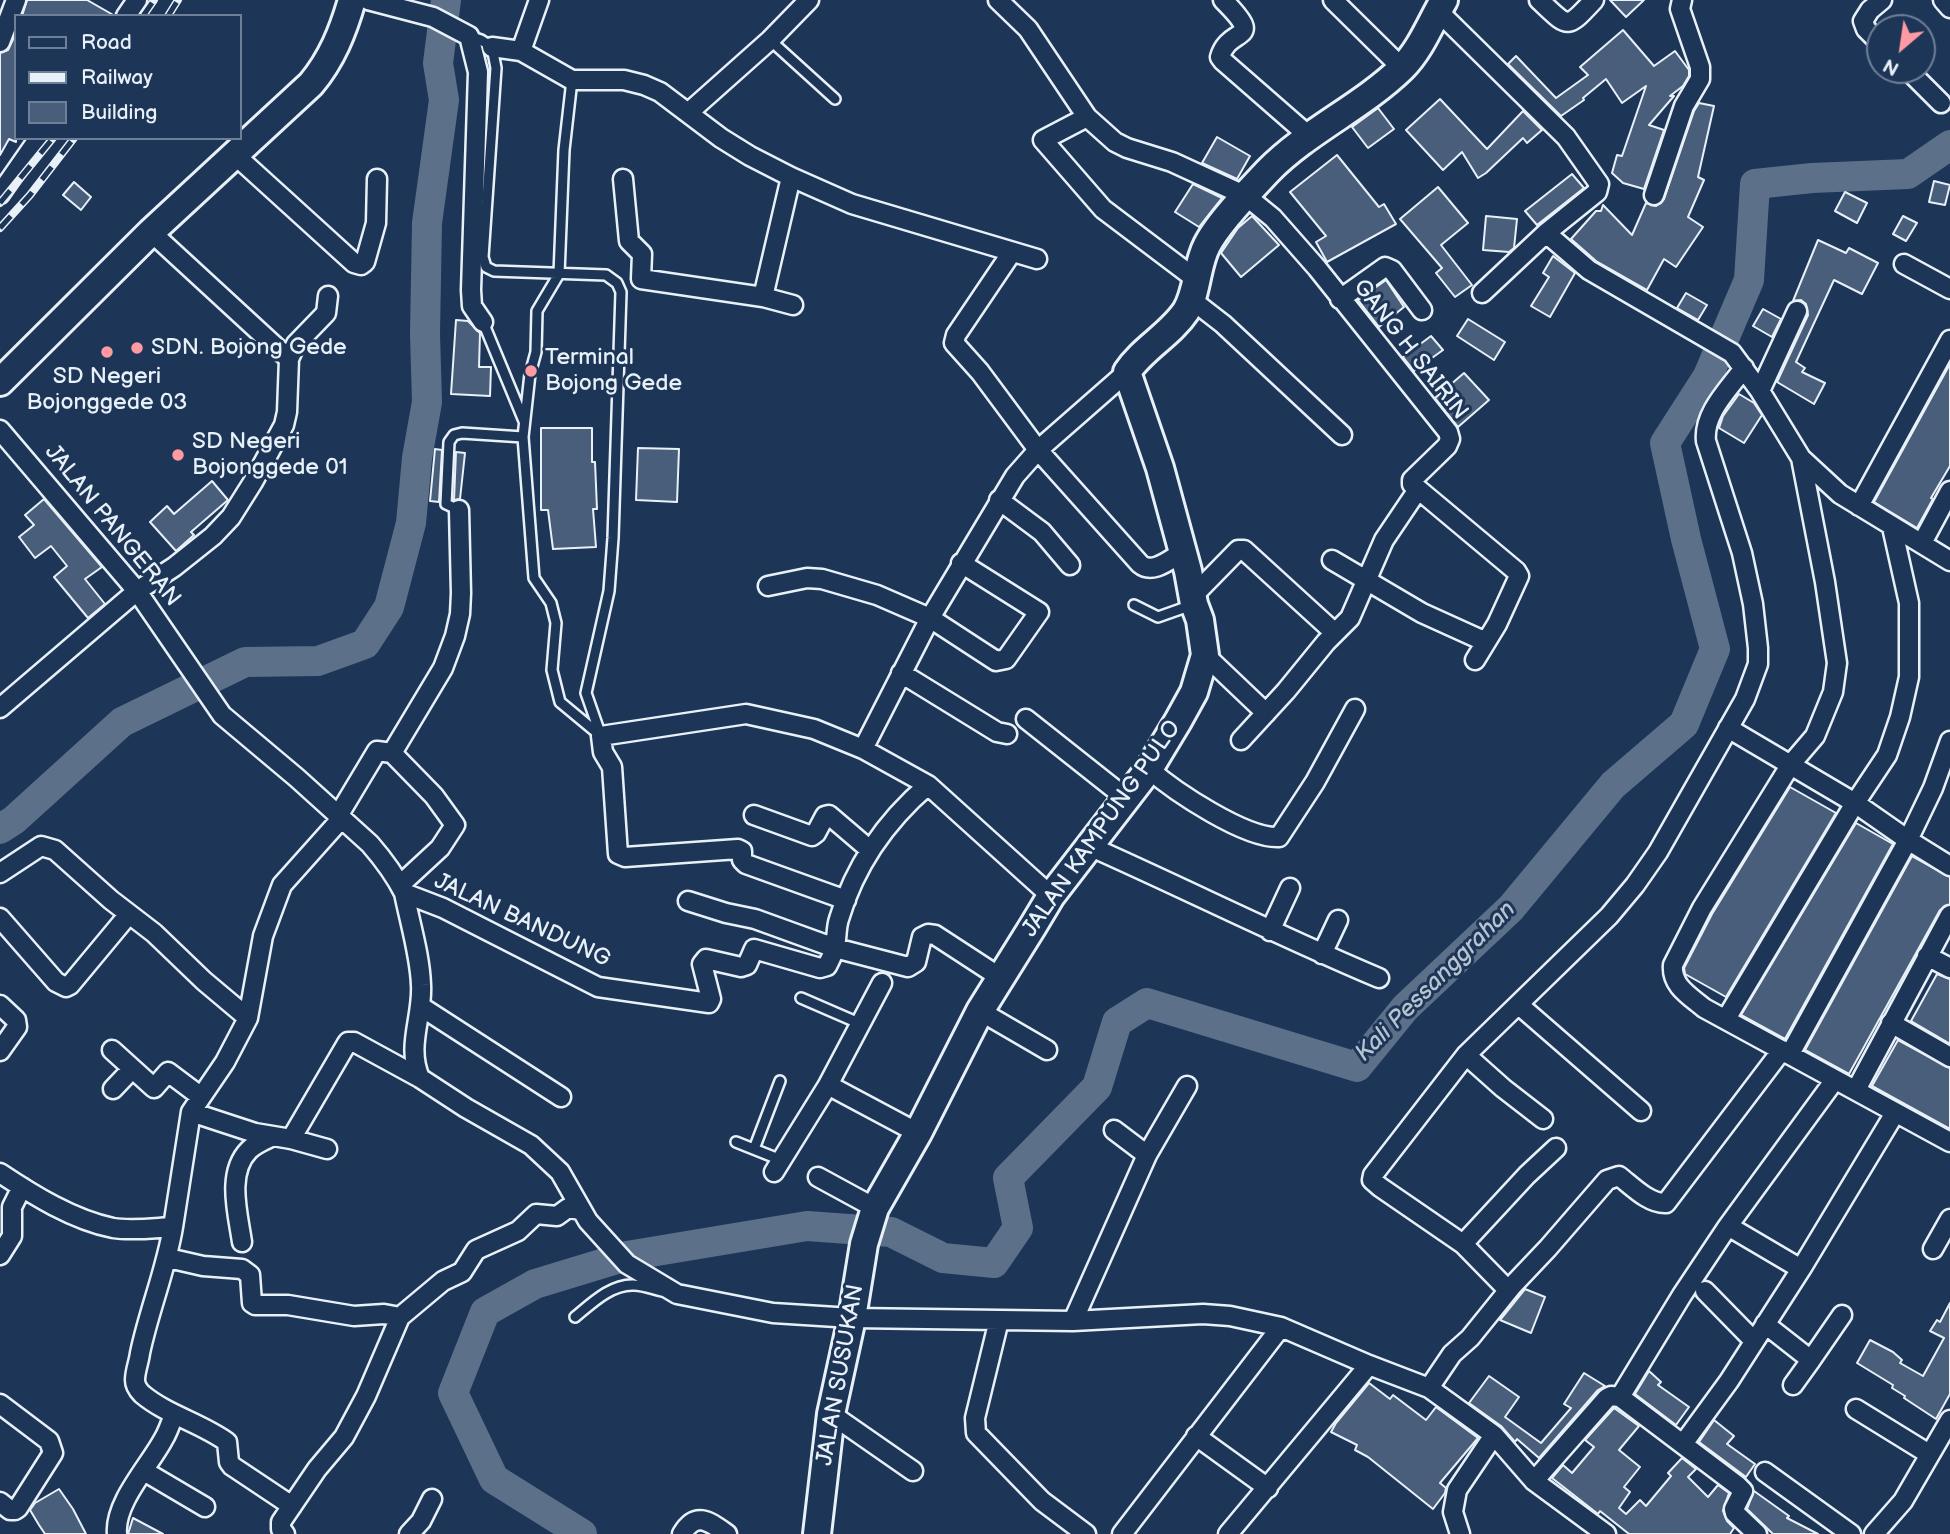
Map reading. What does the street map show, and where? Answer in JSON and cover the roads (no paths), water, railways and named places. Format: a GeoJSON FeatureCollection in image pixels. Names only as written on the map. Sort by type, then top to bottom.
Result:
{"type":"FeatureCollection","features":[{"type":"Feature","properties":{"kind":"street"},"geometry":{"type":"LineString","coordinates":[[0,42],[16,0]]}},
{"type":"Feature","properties":{"kind":"street"},"geometry":{"type":"LineString","coordinates":[[0,382],[151,232],[323,70],[334,51],[352,0]]}},
{"type":"Feature","properties":{"kind":"street"},"geometry":{"type":"LineString","coordinates":[[368,0],[433,18],[465,34],[478,72],[472,306],[483,322]]}},
{"type":"Feature","properties":{"kind":"street"},"geometry":{"type":"LineString","coordinates":[[521,51],[539,0]]}},
{"type":"Feature","properties":{"kind":"street"},"geometry":{"type":"LineString","coordinates":[[688,113],[770,40],[809,0]]}},
{"type":"Feature","properties":{"kind":"street","name":"GANG H SAIRIN"},"geometry":{"type":"LineString","coordinates":[[998,0],[1028,29],[1087,117],[1115,142],[1172,162],[1246,196],[1273,218],[1317,268],[1448,432],[1450,439],[1447,446],[1412,480],[1417,491]]}},
{"type":"Feature","properties":{"kind":"street"},"geometry":{"type":"LineString","coordinates":[[1223,0],[1242,19],[1245,26],[1222,51],[1220,57],[1310,137]]}},
{"type":"Feature","properties":{"kind":"street"},"geometry":{"type":"LineString","coordinates":[[1334,0],[1402,68]]}},
{"type":"Feature","properties":{"kind":"street"},"geometry":{"type":"LineString","coordinates":[[1539,0],[1561,21],[1569,23],[1575,21],[1594,0]]}},
{"type":"Feature","properties":{"kind":"street"},"geometry":{"type":"LineString","coordinates":[[1654,195],[1684,106],[1700,79],[1700,67],[1680,9],[1682,0]]}},
{"type":"Feature","properties":{"kind":"street"},"geometry":{"type":"LineString","coordinates":[[1867,14],[1882,0]]}},
{"type":"Feature","properties":{"kind":"street"},"geometry":{"type":"LineString","coordinates":[[1943,0],[1950,8]]}},
{"type":"Feature","properties":{"kind":"street"},"geometry":{"type":"LineString","coordinates":[[863,750],[930,618],[1015,476],[1038,450],[1127,372],[1136,359],[1172,327],[1195,290],[1208,243],[1246,196],[1283,156],[1402,68],[1418,48],[1441,5],[1566,137],[1599,184],[1597,192],[1546,233],[1482,293]]}},
{"type":"Feature","properties":{"kind":"street"},"geometry":{"type":"LineString","coordinates":[[492,47],[521,51],[572,80],[624,80],[644,85],[660,92],[750,156],[791,177],[852,204],[1037,259]]}},
{"type":"Feature","properties":{"kind":"street"},"geometry":{"type":"LineString","coordinates":[[1922,84],[1941,103]]}},
{"type":"Feature","properties":{"kind":"street"},"geometry":{"type":"LineString","coordinates":[[1087,117],[1043,140],[1103,209],[1195,290],[1223,324],[1342,435]]}},
{"type":"Feature","properties":{"kind":"street"},"geometry":{"type":"LineString","coordinates":[[0,194],[38,140]]}},
{"type":"Feature","properties":{"kind":"street"},"geometry":{"type":"LineString","coordinates":[[234,154],[354,263],[361,264],[365,261],[376,223],[377,179]]}},
{"type":"Feature","properties":{"kind":"street"},"geometry":{"type":"LineString","coordinates":[[763,297],[791,177]]}},
{"type":"Feature","properties":{"kind":"street"},"geometry":{"type":"LineString","coordinates":[[623,179],[629,241],[642,254],[639,275],[641,279],[763,297],[793,305]]}},
{"type":"Feature","properties":{"kind":"street"},"geometry":{"type":"LineString","coordinates":[[151,232],[289,359]]}},
{"type":"Feature","properties":{"kind":"street"},"geometry":{"type":"LineString","coordinates":[[1546,233],[1589,270],[1732,353],[1760,391],[1801,457],[1826,483],[1858,506],[1950,561]]}},
{"type":"Feature","properties":{"kind":"street"},"geometry":{"type":"LineString","coordinates":[[1012,252],[956,335],[954,343],[1038,450],[1146,569],[1152,569],[1182,552]]}},
{"type":"Feature","properties":{"kind":"street"},"geometry":{"type":"LineString","coordinates":[[1904,264],[1950,289]]}},
{"type":"Feature","properties":{"kind":"street"},"geometry":{"type":"LineString","coordinates":[[1340,299],[1385,267],[1392,270],[1422,310]]}},
{"type":"Feature","properties":{"kind":"street"},"geometry":{"type":"LineString","coordinates":[[0,708],[137,591],[174,567],[213,536],[231,517],[284,425],[288,412],[289,359],[296,344],[326,313],[328,296]]}},
{"type":"Feature","properties":{"kind":"street"},"geometry":{"type":"LineString","coordinates":[[1760,391],[1797,311]]}},
{"type":"Feature","properties":{"kind":"street"},"geometry":{"type":"LineString","coordinates":[[1858,506],[1950,340]]}},
{"type":"Feature","properties":{"kind":"street"},"geometry":{"type":"LineString","coordinates":[[1508,1290],[1463,1244],[1373,1180],[1377,1167],[1434,1099],[1466,1055],[1609,916],[1635,885],[1658,852],[1728,729],[1753,679],[1758,664],[1758,648],[1753,604],[1742,553],[1704,428],[1709,416],[1744,368]]}},
{"type":"Feature","properties":{"kind":"street","name":"JALAN KAMPUNG PULO"},"geometry":{"type":"LineString","coordinates":[[873,1212],[918,1133],[981,1011],[1051,896],[1149,769],[1194,692],[1205,655],[1200,620],[1160,468],[1127,372]]}},
{"type":"Feature","properties":{"kind":"street","name":"JALAN PANGERAN"},"geometry":{"type":"LineString","coordinates":[[0,430],[137,591],[222,715],[340,817]]}},
{"type":"Feature","properties":{"kind":"street"},"geometry":{"type":"LineString","coordinates":[[1801,457],[1825,582],[1836,663],[1833,692],[1815,736],[1791,764],[1703,908],[1673,965],[1672,974],[1677,985],[1704,1008],[1950,1142]]}},
{"type":"Feature","properties":{"kind":"street"},"geometry":{"type":"LineString","coordinates":[[1241,740],[1350,618],[1384,540],[1417,491],[1519,576],[1513,592],[1475,660]]}},
{"type":"Feature","properties":{"kind":"street"},"geometry":{"type":"LineString","coordinates":[[1923,543],[1950,491]]}},
{"type":"Feature","properties":{"kind":"street"},"geometry":{"type":"LineString","coordinates":[[999,500],[1042,532],[1070,565]]}},
{"type":"Feature","properties":{"kind":"street"},"geometry":{"type":"LineString","coordinates":[[393,753],[443,668],[455,636],[461,593],[459,510]]}},
{"type":"Feature","properties":{"kind":"street"},"geometry":{"type":"LineString","coordinates":[[1726,1018],[1887,755],[1900,717],[1909,677],[1909,603],[1892,527]]}},
{"type":"Feature","properties":{"kind":"street"},"geometry":{"type":"LineString","coordinates":[[1193,601],[1238,550],[1244,550],[1335,633]]}},
{"type":"Feature","properties":{"kind":"street"},"geometry":{"type":"LineString","coordinates":[[1332,560],[1422,612],[1486,642]]}},
{"type":"Feature","properties":{"kind":"street"},"geometry":{"type":"LineString","coordinates":[[768,586],[807,578],[822,579],[890,599],[930,618],[1001,662],[1038,615],[1037,609],[961,563]]}},
{"type":"Feature","properties":{"kind":"street"},"geometry":{"type":"LineString","coordinates":[[1205,655],[1266,713]]}},
{"type":"Feature","properties":{"kind":"street"},"geometry":{"type":"LineString","coordinates":[[901,673],[997,733],[1007,734]]}},
{"type":"Feature","properties":{"kind":"street"},"geometry":{"type":"LineString","coordinates":[[1149,769],[1184,796],[1244,830],[1266,838],[1279,838],[1315,782],[1355,709]]}},
{"type":"Feature","properties":{"kind":"street"},"geometry":{"type":"LineString","coordinates":[[846,900],[746,864],[742,860],[742,851],[738,849],[625,857],[618,854],[612,767],[603,752],[601,736],[746,714],[814,729],[863,750],[928,785],[1051,896]]}},
{"type":"Feature","properties":{"kind":"street"},"geometry":{"type":"LineString","coordinates":[[1026,719],[1126,799]]}},
{"type":"Feature","properties":{"kind":"street"},"geometry":{"type":"LineString","coordinates":[[1728,729],[1856,803],[1950,866]]}},
{"type":"Feature","properties":{"kind":"street"},"geometry":{"type":"LineString","coordinates":[[1429,1388],[1452,1354],[1470,1338],[1508,1290],[1613,1176],[1619,1176],[1652,1200],[1666,1203],[1786,1052],[1908,840],[1933,788],[1950,741]]}},
{"type":"Feature","properties":{"kind":"street"},"geometry":{"type":"LineString","coordinates":[[292,1506],[232,1466],[229,1462],[227,1442],[217,1434],[174,1414],[144,1395],[135,1381],[152,1306],[168,1258],[191,1112],[225,1062],[248,1018],[263,936],[282,885],[340,817],[374,755],[381,750],[393,753],[417,777],[455,825],[440,848],[402,889]]}},
{"type":"Feature","properties":{"kind":"street"},"geometry":{"type":"LineString","coordinates":[[835,948],[838,922],[870,850],[903,807],[928,785]]}},
{"type":"Feature","properties":{"kind":"street"},"geometry":{"type":"LineString","coordinates":[[754,816],[812,836],[825,816],[829,815],[870,850]]}},
{"type":"Feature","properties":{"kind":"street"},"geometry":{"type":"LineString","coordinates":[[340,817],[380,856],[402,889],[422,986],[414,1038],[415,1061],[420,1077]]}},
{"type":"Feature","properties":{"kind":"street"},"geometry":{"type":"LineString","coordinates":[[0,873],[41,846],[48,846],[154,933],[248,1018]]}},
{"type":"Feature","properties":{"kind":"street"},"geometry":{"type":"LineString","coordinates":[[1089,846],[1270,931],[1379,978]]}},
{"type":"Feature","properties":{"kind":"street"},"geometry":{"type":"LineString","coordinates":[[1270,931],[1290,888]]}},
{"type":"Feature","properties":{"kind":"street","name":"JALAN BANDUNG"},"geometry":{"type":"LineString","coordinates":[[402,889],[598,987],[706,1003],[711,999],[702,964],[704,960],[711,959],[741,967],[747,965],[754,948],[824,968],[835,948]]}},
{"type":"Feature","properties":{"kind":"street"},"geometry":{"type":"LineString","coordinates":[[688,901],[755,919],[835,948],[908,967],[916,962],[922,937],[934,935],[1001,978]]}},
{"type":"Feature","properties":{"kind":"street"},"geometry":{"type":"LineString","coordinates":[[0,918],[56,982],[66,987],[129,914]]}},
{"type":"Feature","properties":{"kind":"street"},"geometry":{"type":"LineString","coordinates":[[1856,1090],[1950,915]]}},
{"type":"Feature","properties":{"kind":"street"},"geometry":{"type":"LineString","coordinates":[[1322,954],[1338,920]]}},
{"type":"Feature","properties":{"kind":"street"},"geometry":{"type":"LineString","coordinates":[[1927,956],[1950,968]]}},
{"type":"Feature","properties":{"kind":"street"},"geometry":{"type":"LineString","coordinates":[[778,1166],[828,1085],[882,983]]}},
{"type":"Feature","properties":{"kind":"street"},"geometry":{"type":"LineString","coordinates":[[0,1004],[16,1020],[17,1027],[0,1051]]}},
{"type":"Feature","properties":{"kind":"street"},"geometry":{"type":"LineString","coordinates":[[1519,1005],[1641,1111]]}},
{"type":"Feature","properties":{"kind":"street"},"geometry":{"type":"LineString","coordinates":[[420,1006],[561,1097]]}},
{"type":"Feature","properties":{"kind":"street"},"geometry":{"type":"LineString","coordinates":[[981,1011],[1047,1050]]}},
{"type":"Feature","properties":{"kind":"street"},"geometry":{"type":"LineString","coordinates":[[1891,1023],[1950,1057]]}},
{"type":"Feature","properties":{"kind":"street"},"geometry":{"type":"LineString","coordinates":[[291,1139],[348,1042],[354,1042],[420,1077],[548,1158],[560,1172],[585,1215],[627,1264],[677,1294],[773,1313],[852,1318],[1073,1321],[1203,1314],[1230,1316],[1281,1327],[1429,1388],[1494,1435],[1534,1480],[1606,1534]]}},
{"type":"Feature","properties":{"kind":"street"},"geometry":{"type":"LineString","coordinates":[[112,1050],[154,1088],[168,1072],[200,1096]]}},
{"type":"Feature","properties":{"kind":"street"},"geometry":{"type":"LineString","coordinates":[[1466,1055],[1543,1119]]}},
{"type":"Feature","properties":{"kind":"street"},"geometry":{"type":"LineString","coordinates":[[113,1088],[132,1069]]}},
{"type":"Feature","properties":{"kind":"street"},"geometry":{"type":"LineString","coordinates":[[1620,1397],[1728,1226],[1834,1080]]}},
{"type":"Feature","properties":{"kind":"street"},"geometry":{"type":"LineString","coordinates":[[828,1085],[918,1133]]}},
{"type":"Feature","properties":{"kind":"street"},"geometry":{"type":"LineString","coordinates":[[1073,1321],[1147,1155],[1187,1086]]}},
{"type":"Feature","properties":{"kind":"street"},"geometry":{"type":"LineString","coordinates":[[191,1112],[255,1133],[327,1149]]}},
{"type":"Feature","properties":{"kind":"street"},"geometry":{"type":"LineString","coordinates":[[1683,1444],[1729,1381],[1801,1269],[1895,1112]]}},
{"type":"Feature","properties":{"kind":"street"},"geometry":{"type":"LineString","coordinates":[[1114,1130],[1147,1155]]}},
{"type":"Feature","properties":{"kind":"street"},"geometry":{"type":"LineString","coordinates":[[242,1242],[235,1185],[239,1166],[249,1150],[273,1136]]}},
{"type":"Feature","properties":{"kind":"street"},"geometry":{"type":"LineString","coordinates":[[1463,1244],[1556,1148]]}},
{"type":"Feature","properties":{"kind":"street"},"geometry":{"type":"LineString","coordinates":[[0,1173],[82,1218],[99,1224],[116,1228],[173,1227]]}},
{"type":"Feature","properties":{"kind":"street"},"geometry":{"type":"LineString","coordinates":[[818,1177],[873,1212]]}},
{"type":"Feature","properties":{"kind":"street"},"geometry":{"type":"LineString","coordinates":[[0,1255],[12,1236],[12,1207],[22,1187]]}},
{"type":"Feature","properties":{"kind":"street"},"geometry":{"type":"LineString","coordinates":[[285,1534],[281,1529],[281,1522],[317,1469],[336,1448],[366,1396],[400,1317],[443,1281],[462,1272],[476,1250],[518,1231],[536,1214],[557,1216],[568,1208],[585,1215]]}},
{"type":"Feature","properties":{"kind":"street","name":"JALAN SUSUKAN"},"geometry":{"type":"LineString","coordinates":[[817,1534],[831,1414],[852,1318],[864,1244],[873,1212]]}},
{"type":"Feature","properties":{"kind":"street"},"geometry":{"type":"LineString","coordinates":[[1933,1249],[1950,1219]]}},
{"type":"Feature","properties":{"kind":"street"},"geometry":{"type":"LineString","coordinates":[[1728,1226],[1801,1269]]}},
{"type":"Feature","properties":{"kind":"street"},"geometry":{"type":"LineString","coordinates":[[168,1258],[203,1266],[242,1269],[250,1276],[252,1303],[255,1305],[288,1305],[355,1316],[384,1314],[400,1317]]}},
{"type":"Feature","properties":{"kind":"street"},"geometry":{"type":"LineString","coordinates":[[1705,1291],[1754,1341]]}},
{"type":"Feature","properties":{"kind":"street"},"geometry":{"type":"LineString","coordinates":[[1793,1385],[1842,1315]]}},
{"type":"Feature","properties":{"kind":"street"},"geometry":{"type":"LineString","coordinates":[[999,1320],[975,1418],[976,1433],[1042,1501],[1086,1534]]}},
{"type":"Feature","properties":{"kind":"street"},"geometry":{"type":"LineString","coordinates":[[1765,1324],[1811,1360]]}},
{"type":"Feature","properties":{"kind":"street"},"geometry":{"type":"LineString","coordinates":[[1122,1534],[1281,1327]]}},
{"type":"Feature","properties":{"kind":"street"},"geometry":{"type":"LineString","coordinates":[[1228,1534],[1368,1365]]}},
{"type":"Feature","properties":{"kind":"street"},"geometry":{"type":"LineString","coordinates":[[1534,1480],[1606,1398],[1620,1397],[1742,1490],[1734,1509],[1735,1513],[1757,1534]]}},
{"type":"Feature","properties":{"kind":"street"},"geometry":{"type":"LineString","coordinates":[[0,1404],[48,1441],[53,1453],[18,1508],[10,1510],[0,1502]]}},
{"type":"Feature","properties":{"kind":"street"},"geometry":{"type":"LineString","coordinates":[[1856,1409],[1929,1454]]}},
{"type":"Feature","properties":{"kind":"street"},"geometry":{"type":"LineString","coordinates":[[117,1534],[117,1524],[127,1498],[164,1439],[174,1414]]}},
{"type":"Feature","properties":{"kind":"street"},"geometry":{"type":"LineString","coordinates":[[831,1414],[913,1471]]}},
{"type":"Feature","properties":{"kind":"street"},"geometry":{"type":"LineString","coordinates":[[1874,1534],[1903,1501],[1950,1420]]}},
{"type":"Feature","properties":{"kind":"street"},"geometry":{"type":"LineString","coordinates":[[1460,1534],[1453,1512],[1457,1490],[1494,1435]]}},
{"type":"Feature","properties":{"kind":"street"},"geometry":{"type":"LineString","coordinates":[[1196,1436],[1268,1488]]}},
{"type":"Feature","properties":{"kind":"street"},"geometry":{"type":"LineString","coordinates":[[144,1471],[205,1507]]}},
{"type":"Feature","properties":{"kind":"street"},"geometry":{"type":"LineString","coordinates":[[1765,1472],[1851,1534]]}},
{"type":"Feature","properties":{"kind":"street"},"geometry":{"type":"LineString","coordinates":[[409,1534],[421,1521],[432,1499]]}},
{"type":"Feature","properties":{"kind":"street"},"geometry":{"type":"LineString","coordinates":[[682,1534],[695,1520],[705,1520],[727,1534]]}},
{"type":"Feature","properties":{"kind":"lane"},"geometry":{"type":"LineString","coordinates":[[465,34],[492,47],[496,68],[483,257],[486,267],[494,271],[606,275],[617,283],[621,292],[609,591],[586,693],[601,736]]}},
{"type":"Feature","properties":{"kind":"lane"},"geometry":{"type":"LineString","coordinates":[[770,40],[835,99]]}},
{"type":"Feature","properties":{"kind":"lane"},"geometry":{"type":"LineString","coordinates":[[572,80],[564,150],[559,274],[537,311],[536,352],[530,374],[523,437],[534,578],[551,603],[556,623],[552,670],[560,702],[601,736]]}},
{"type":"Feature","properties":{"kind":"lane"},"geometry":{"type":"LineString","coordinates":[[483,322],[525,423]]}},
{"type":"Feature","properties":{"kind":"lane"},"geometry":{"type":"LineString","coordinates":[[459,510],[446,504],[449,442],[454,435],[461,433],[523,437]]}},
{"type":"Feature","properties":{"kind":"lane"},"geometry":{"type":"LineString","coordinates":[[1134,605],[1158,617],[1193,601]]}},
{"type":"Feature","properties":{"kind":"lane"},"geometry":{"type":"LineString","coordinates":[[801,998],[861,1024]]}},
{"type":"Feature","properties":{"kind":"lane"},"geometry":{"type":"LineString","coordinates":[[754,1149],[780,1081]]}},
{"type":"Feature","properties":{"kind":"lane"},"geometry":{"type":"LineString","coordinates":[[736,1142],[754,1149],[778,1166]]}},
{"type":"Feature","properties":{"kind":"lane"},"geometry":{"type":"LineString","coordinates":[[575,1317],[603,1294],[633,1284],[677,1294]]}},
{"type":"Feature","properties":{"kind":"waterway"},"geometry":{"type":"LineString","coordinates":[[0,829],[14,820],[122,722],[245,662],[318,661],[365,644],[389,607],[411,523],[417,458],[427,402],[427,223],[444,100],[438,63],[446,0]]}},
{"type":"Feature","properties":{"kind":"waterway","name":"Kali Pessanggrahan"},"geometry":{"type":"LineString","coordinates":[[582,1534],[494,1479],[453,1393],[485,1312],[535,1284],[627,1256],[807,1226],[891,1232],[943,1258],[994,1263],[1018,1228],[1008,1178],[1097,1087],[1117,1022],[1147,1003],[1357,1067],[1405,1008],[1511,908],[1613,785],[1684,724],[1715,649],[1686,539],[1665,443],[1708,376],[1749,280],[1755,184],[1812,178],[1908,174],[1950,145]]}},
{"type":"Feature","properties":{"kind":"railway"},"geometry":{"type":"LineString","coordinates":[[144,14],[154,0]]}},
{"type":"Feature","properties":{"kind":"railway"},"geometry":{"type":"LineString","coordinates":[[169,14],[178,0]]}},
{"type":"Feature","properties":{"kind":"railway"},"geometry":{"type":"LineString","coordinates":[[0,203],[51,140]]}},
{"type":"Feature","properties":{"kind":"railway"},"geometry":{"type":"LineString","coordinates":[[0,228],[30,195],[72,140]]}},
{"type":"Feature","properties":{"kind":"place","name":"SDN. Bojong Gede"},"geometry":{"type":"Point","coordinates":[137,348]}},
{"type":"Feature","properties":{"kind":"place","name":"SD Negeri Bojonggede 03"},"geometry":{"type":"Point","coordinates":[107,352]}},
{"type":"Feature","properties":{"kind":"place","name":"Terminal Bojong Gede"},"geometry":{"type":"Point","coordinates":[531,371]}},
{"type":"Feature","properties":{"kind":"place","name":"SD Negeri Bojonggede 01"},"geometry":{"type":"Point","coordinates":[178,455]}}]}
